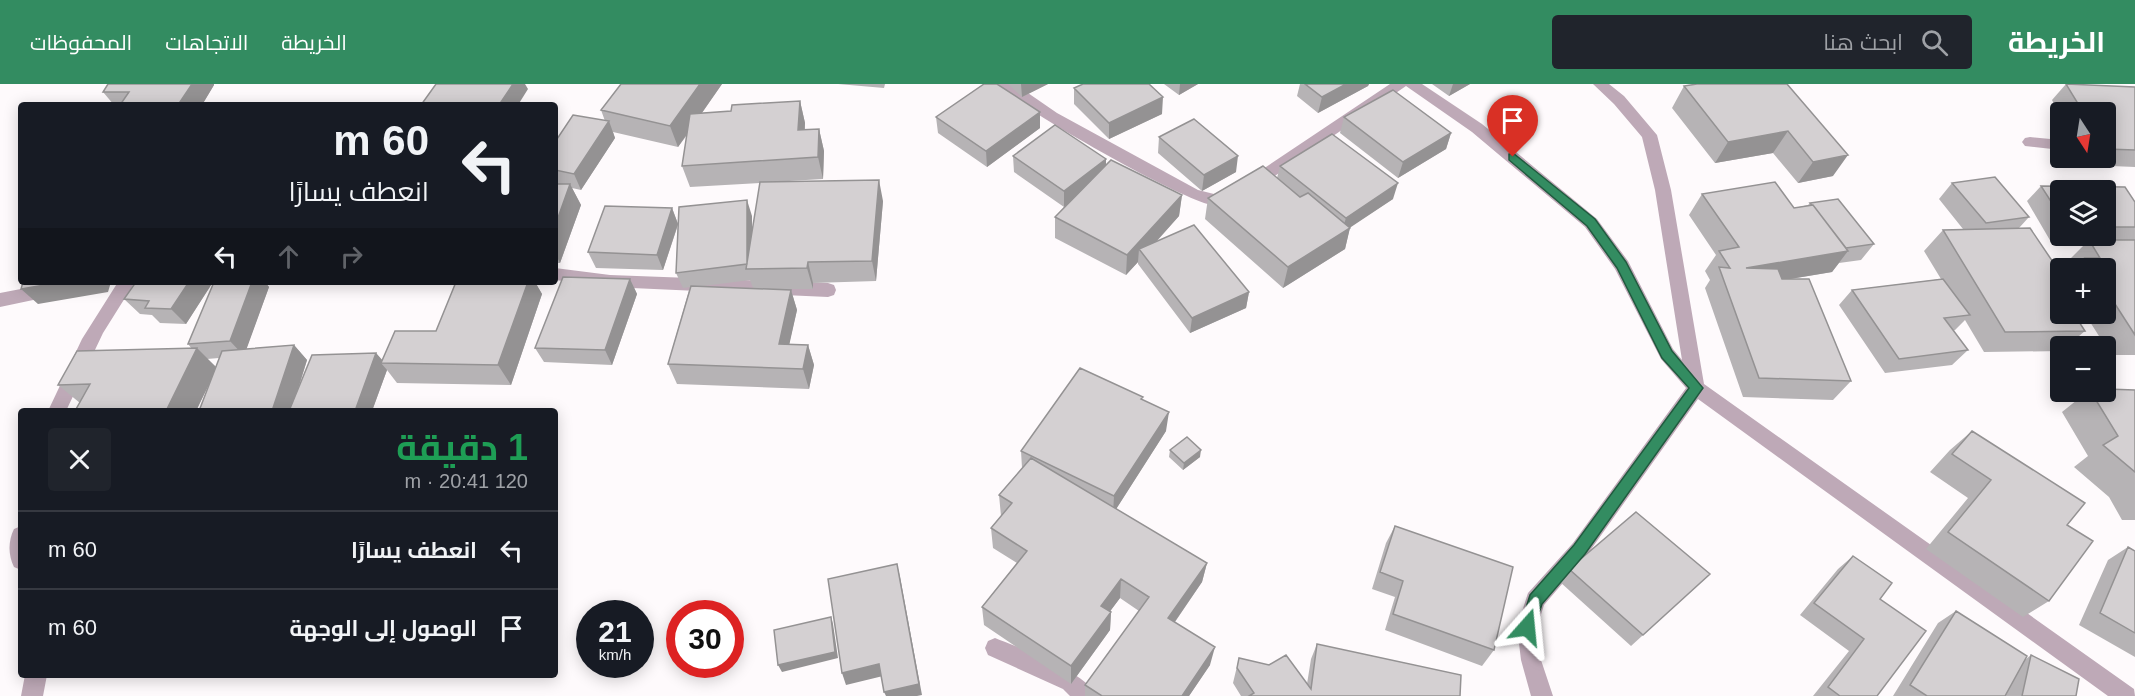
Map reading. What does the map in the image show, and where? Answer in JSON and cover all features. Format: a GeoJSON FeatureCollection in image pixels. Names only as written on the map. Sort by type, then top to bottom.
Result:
{"type":"FeatureCollection","features":[{"type":"Feature","properties":{"kind":"street"},"geometry":{"type":"LineString","coordinates":[[1005,84],[1052,117],[1193,194],[1214,200],[1238,193],[1400,84]]}},
{"type":"Feature","properties":{"kind":"street"},"geometry":{"type":"LineString","coordinates":[[1412,84],[1477,128],[1591,223],[1622,265],[1667,354],[1696,388],[2126,696]]}},
{"type":"Feature","properties":{"kind":"street"},"geometry":{"type":"LineString","coordinates":[[1542,696],[1531,660],[1527,627],[1535,600],[1580,549],[1696,388],[1663,190],[1649,135],[1619,100],[1600,84]]}},
{"type":"Feature","properties":{"kind":"street"},"geometry":{"type":"LineString","coordinates":[[2030,142],[2050,144]]}},
{"type":"Feature","properties":{"kind":"street"},"geometry":{"type":"LineString","coordinates":[[558,274],[610,281],[828,290]]}},
{"type":"Feature","properties":{"kind":"street"},"geometry":{"type":"LineString","coordinates":[[0,300],[75,285]]}},
{"type":"Feature","properties":{"kind":"street"},"geometry":{"type":"LineString","coordinates":[[58,408],[77,366],[102,320],[125,285]]}},
{"type":"Feature","properties":{"kind":"street"},"geometry":{"type":"LineString","coordinates":[[995,648],[1070,682],[1086,696]]}},
{"type":"Feature","properties":{"kind":"street"},"geometry":{"type":"LineString","coordinates":[[32,696],[35,678]]}},
{"type":"Feature","properties":{"kind":"building"},"geometry":{"type":"Polygon","coordinates":[[[108,84],[192,84],[180,102],[122,102],[129,92],[103,92],[108,84]]]}},
{"type":"Feature","properties":{"kind":"building"},"geometry":{"type":"Polygon","coordinates":[[[436,84],[513,84],[501,102],[423,102],[436,84]]]}},
{"type":"Feature","properties":{"kind":"building"},"geometry":{"type":"Polygon","coordinates":[[[621,84],[700,84],[670,126],[601,110],[621,84]]]}},
{"type":"Feature","properties":{"kind":"building"},"geometry":{"type":"Polygon","coordinates":[[[984,84],[997,84],[1040,112],[986,151],[936,117],[984,84]]]}},
{"type":"Feature","properties":{"kind":"building"},"geometry":{"type":"Polygon","coordinates":[[[1083,84],[1149,84],[1163,97],[1109,123],[1074,88],[1083,84]]]}},
{"type":"Feature","properties":{"kind":"building"},"geometry":{"type":"Polygon","coordinates":[[[1305,84],[1346,84],[1322,97],[1305,84]]]}},
{"type":"Feature","properties":{"kind":"building"},"geometry":{"type":"Polygon","coordinates":[[[1787,84],[1848,155],[1813,162],[1788,131],[1728,142],[1684,86],[1787,84]]]}},
{"type":"Feature","properties":{"kind":"building"},"geometry":{"type":"Polygon","coordinates":[[[2066,84],[2135,87],[2135,150],[2116,149],[2116,102],[2077,102],[2066,84]]]}},
{"type":"Feature","properties":{"kind":"building"},"geometry":{"type":"Polygon","coordinates":[[[1393,90],[1451,133],[1403,162],[1344,117],[1393,90]]]}},
{"type":"Feature","properties":{"kind":"building"},"geometry":{"type":"Polygon","coordinates":[[[800,101],[798,130],[819,129],[818,157],[682,166],[690,114],[731,111],[732,105],[800,101]]]}},
{"type":"Feature","properties":{"kind":"building"},"geometry":{"type":"Polygon","coordinates":[[[573,115],[609,121],[574,174],[558,171],[558,138],[573,115]]]}},
{"type":"Feature","properties":{"kind":"building"},"geometry":{"type":"Polygon","coordinates":[[[1194,119],[1238,156],[1204,175],[1159,137],[1194,119]]]}},
{"type":"Feature","properties":{"kind":"building"},"geometry":{"type":"Polygon","coordinates":[[[1055,125],[1106,159],[1064,191],[1013,156],[1055,125]]]}},
{"type":"Feature","properties":{"kind":"building"},"geometry":{"type":"Polygon","coordinates":[[[1332,134],[1398,183],[1346,218],[1280,166],[1332,134]]]}},
{"type":"Feature","properties":{"kind":"building"},"geometry":{"type":"Polygon","coordinates":[[[1111,160],[1182,195],[1127,255],[1055,217],[1111,160]]]}},
{"type":"Feature","properties":{"kind":"building"},"geometry":{"type":"Polygon","coordinates":[[[1263,166],[1300,197],[1308,193],[1350,228],[1288,267],[1208,198],[1263,166]]]}},
{"type":"Feature","properties":{"kind":"building"},"geometry":{"type":"Polygon","coordinates":[[[1995,177],[2029,217],[1986,223],[1952,183],[1995,177]]]}},
{"type":"Feature","properties":{"kind":"building"},"geometry":{"type":"Polygon","coordinates":[[[879,180],[872,261],[808,262],[807,268],[746,269],[760,182],[879,180]]]}},
{"type":"Feature","properties":{"kind":"building"},"geometry":{"type":"Polygon","coordinates":[[[1775,182],[1794,208],[1813,205],[1848,251],[1746,268],[1778,269],[1782,279],[1809,279],[1851,381],[1759,378],[1719,267],[1730,268],[1719,251],[1739,247],[1702,194],[1775,182]]]}},
{"type":"Feature","properties":{"kind":"building"},"geometry":{"type":"Polygon","coordinates":[[[558,184],[570,184],[558,218],[558,184]]]}},
{"type":"Feature","properties":{"kind":"building"},"geometry":{"type":"Polygon","coordinates":[[[2041,186],[2050,186],[2050,200],[2041,186]]]}},
{"type":"Feature","properties":{"kind":"building"},"geometry":{"type":"Polygon","coordinates":[[[2116,187],[2125,187],[2135,202],[2135,227],[2116,227],[2116,187]]]}},
{"type":"Feature","properties":{"kind":"building"},"geometry":{"type":"Polygon","coordinates":[[[1838,199],[1874,244],[1846,248],[1810,203],[1838,199]]]}},
{"type":"Feature","properties":{"kind":"building"},"geometry":{"type":"Polygon","coordinates":[[[747,200],[747,264],[676,273],[679,207],[747,200]]]}},
{"type":"Feature","properties":{"kind":"building"},"geometry":{"type":"Polygon","coordinates":[[[605,206],[672,208],[657,255],[588,252],[605,206]]]}},
{"type":"Feature","properties":{"kind":"building"},"geometry":{"type":"Polygon","coordinates":[[[1194,225],[1249,292],[1192,318],[1139,249],[1194,225]]]}},
{"type":"Feature","properties":{"kind":"building"},"geometry":{"type":"Polygon","coordinates":[[[2030,228],[2050,258],[2050,324],[2080,324],[2085,331],[2005,332],[1943,230],[2030,228]]]}},
{"type":"Feature","properties":{"kind":"building"},"geometry":{"type":"Polygon","coordinates":[[[2116,240],[2135,240],[2135,335],[2116,306],[2116,258],[2100,258],[2093,246],[2116,246],[2116,240]]]}},
{"type":"Feature","properties":{"kind":"building"},"geometry":{"type":"Polygon","coordinates":[[[563,277],[630,279],[605,350],[535,348],[563,277]]]}},
{"type":"Feature","properties":{"kind":"building"},"geometry":{"type":"Polygon","coordinates":[[[1943,279],[1970,315],[1944,318],[1968,350],[1899,359],[1852,290],[1943,279]]]}},
{"type":"Feature","properties":{"kind":"building"},"geometry":{"type":"Polygon","coordinates":[[[22,285],[44,285],[21,289],[22,285]]]}},
{"type":"Feature","properties":{"kind":"building"},"geometry":{"type":"Polygon","coordinates":[[[134,285],[187,285],[171,309],[145,308],[149,301],[124,299],[134,285]]]}},
{"type":"Feature","properties":{"kind":"building"},"geometry":{"type":"Polygon","coordinates":[[[213,285],[251,285],[230,341],[188,344],[213,285]]]}},
{"type":"Feature","properties":{"kind":"building"},"geometry":{"type":"Polygon","coordinates":[[[455,285],[527,285],[498,365],[381,363],[395,331],[436,331],[455,285]]]}},
{"type":"Feature","properties":{"kind":"building"},"geometry":{"type":"Polygon","coordinates":[[[691,286],[791,290],[779,344],[808,345],[803,369],[668,364],[691,286]]]}},
{"type":"Feature","properties":{"kind":"building"},"geometry":{"type":"Polygon","coordinates":[[[294,345],[273,408],[200,408],[222,351],[294,345]]]}},
{"type":"Feature","properties":{"kind":"building"},"geometry":{"type":"Polygon","coordinates":[[[197,348],[167,408],[77,408],[90,384],[58,385],[77,351],[197,348]]]}},
{"type":"Feature","properties":{"kind":"building"},"geometry":{"type":"Polygon","coordinates":[[[376,353],[356,408],[290,408],[312,355],[376,353]]]}},
{"type":"Feature","properties":{"kind":"building"},"geometry":{"type":"Polygon","coordinates":[[[1080,368],[1143,397],[1141,399],[1169,412],[1114,496],[1021,451],[1080,368]]]}},
{"type":"Feature","properties":{"kind":"building"},"geometry":{"type":"Polygon","coordinates":[[[2116,389],[2135,390],[2135,472],[2103,445],[2118,436],[2097,402],[2116,402],[2116,389]]]}},
{"type":"Feature","properties":{"kind":"building"},"geometry":{"type":"Polygon","coordinates":[[[1972,431],[2085,503],[2067,525],[2093,541],[2049,601],[1948,532],[1991,480],[1952,454],[1972,431]]]}},
{"type":"Feature","properties":{"kind":"building"},"geometry":{"type":"Polygon","coordinates":[[[1187,437],[1201,450],[1184,463],[1170,450],[1187,437]]]}},
{"type":"Feature","properties":{"kind":"building"},"geometry":{"type":"Polygon","coordinates":[[[1031,458],[1207,563],[1168,618],[1215,647],[1182,696],[1102,696],[1085,685],[1149,597],[1121,579],[1101,606],[1111,612],[1071,666],[982,607],[1027,551],[991,528],[1012,503],[999,495],[1031,458]]]}},
{"type":"Feature","properties":{"kind":"building"},"geometry":{"type":"Polygon","coordinates":[[[1636,512],[1710,574],[1643,635],[1569,569],[1636,512]]]}},
{"type":"Feature","properties":{"kind":"building"},"geometry":{"type":"Polygon","coordinates":[[[1395,526],[1513,567],[1494,650],[1393,614],[1403,581],[1380,572],[1395,526]]]}},
{"type":"Feature","properties":{"kind":"building"},"geometry":{"type":"Polygon","coordinates":[[[2128,547],[2135,551],[2135,633],[2100,613],[2128,547]]]}},
{"type":"Feature","properties":{"kind":"building"},"geometry":{"type":"Polygon","coordinates":[[[1853,556],[1892,583],[1880,599],[1926,631],[1877,696],[1840,696],[1828,687],[1864,639],[1814,603],[1853,556]]]}},
{"type":"Feature","properties":{"kind":"building"},"geometry":{"type":"Polygon","coordinates":[[[897,564],[919,684],[884,692],[879,664],[842,673],[828,579],[897,564]]]}},
{"type":"Feature","properties":{"kind":"building"},"geometry":{"type":"Polygon","coordinates":[[[1956,611],[2027,656],[2005,696],[1927,696],[1910,685],[1956,611]]]}},
{"type":"Feature","properties":{"kind":"building"},"geometry":{"type":"Polygon","coordinates":[[[831,617],[835,652],[778,665],[774,630],[831,617]]]}},
{"type":"Feature","properties":{"kind":"building"},"geometry":{"type":"Polygon","coordinates":[[[1317,644],[1461,675],[1460,696],[1249,696],[1254,693],[1237,668],[1239,658],[1269,665],[1286,655],[1311,689],[1317,644]]]}},
{"type":"Feature","properties":{"kind":"building"},"geometry":{"type":"Polygon","coordinates":[[[2031,655],[2079,679],[2076,696],[2022,696],[2031,655]]]}},
{"type":"Feature","properties":{"kind":"route"},"geometry":{"type":"LineString","coordinates":[[1513,157],[1591,223],[1622,265],[1667,354],[1696,388],[1580,549],[1535,600],[1527,627]]}}]}
